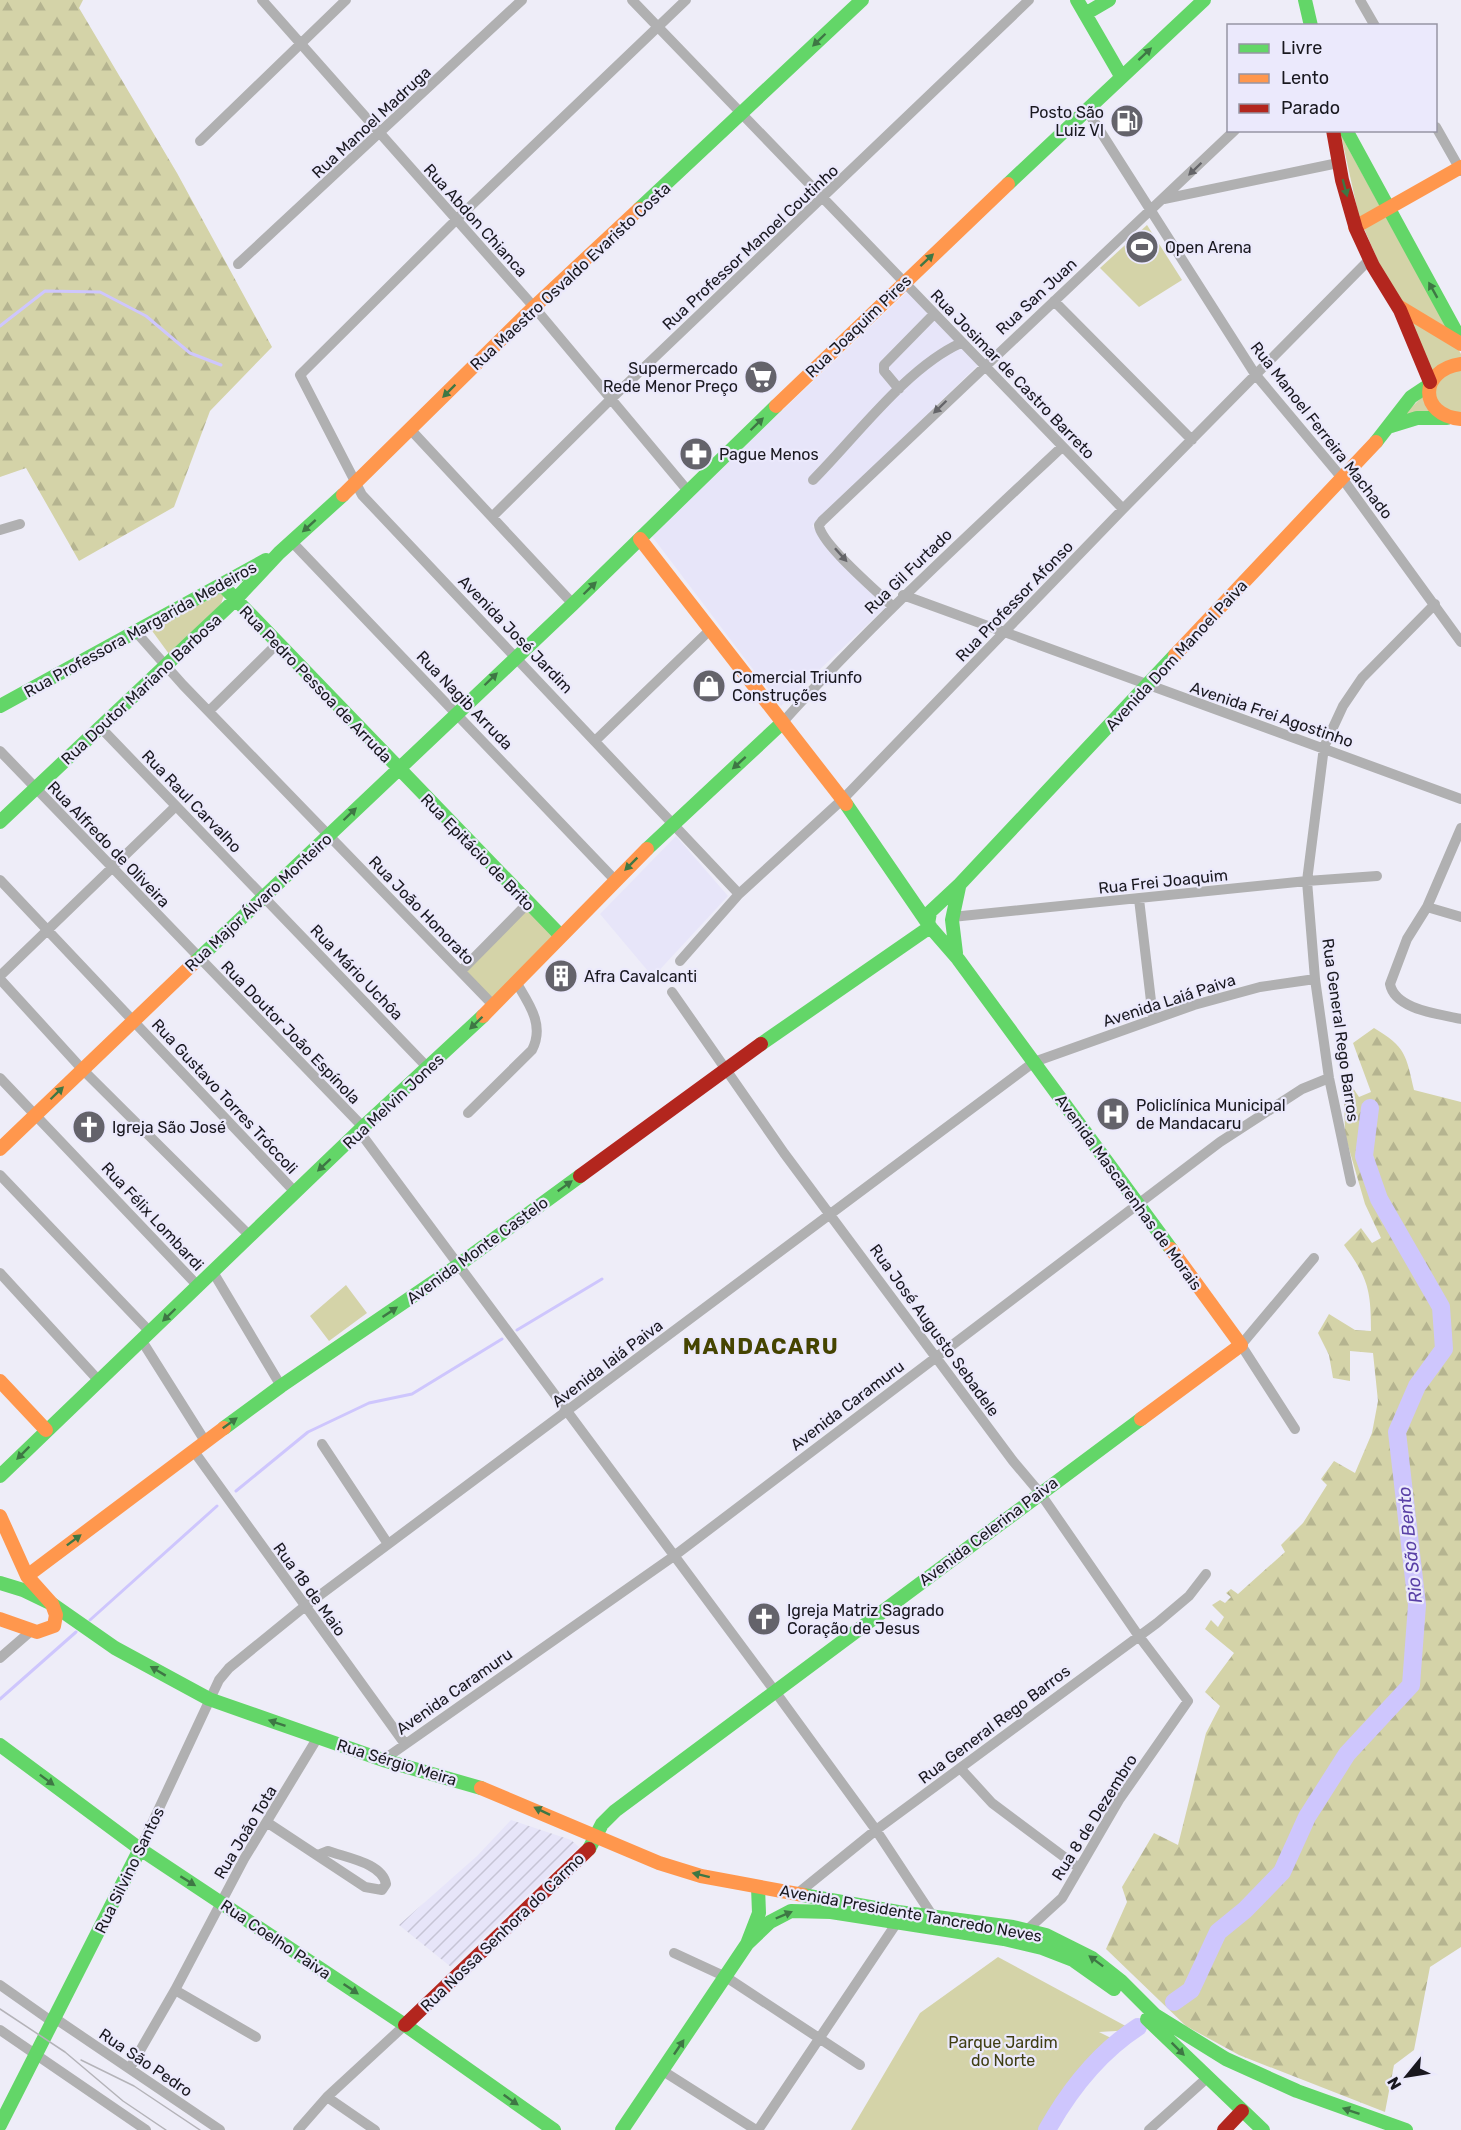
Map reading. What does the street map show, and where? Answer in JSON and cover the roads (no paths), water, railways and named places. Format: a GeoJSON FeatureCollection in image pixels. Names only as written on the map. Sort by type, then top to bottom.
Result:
{"type":"FeatureCollection","features":[{"type":"Feature","properties":{"kind":"main road","name":"Rua Maestro Osvaldo Evaristo Costa"},"geometry":{"type":"LineString","coordinates":[[279,553],[355,484],[534,307],[743,114],[862,0]]}},
{"type":"Feature","properties":{"kind":"main road"},"geometry":{"type":"LineString","coordinates":[[1077,0],[1122,76]]}},
{"type":"Feature","properties":{"kind":"main road"},"geometry":{"type":"LineString","coordinates":[[1085,14],[1109,0]]}},
{"type":"Feature","properties":{"kind":"main road","name":"Rua Joaquim Pires"},"geometry":{"type":"LineString","coordinates":[[516,655],[573,604],[903,282],[1088,112],[1122,76],[1204,0]]}},
{"type":"Feature","properties":{"kind":"main road"},"geometry":{"type":"LineString","coordinates":[[1305,0],[1311,24]]}},
{"type":"Feature","properties":{"kind":"main road"},"geometry":{"type":"LineString","coordinates":[[1333,132],[1338,163],[1355,227],[1369,260],[1398,306],[1422,370],[1430,384],[1428,394],[1435,409],[1456,420]]}},
{"type":"Feature","properties":{"kind":"main road"},"geometry":{"type":"LineString","coordinates":[[1347,132],[1461,342]]}},
{"type":"Feature","properties":{"kind":"main road"},"geometry":{"type":"LineString","coordinates":[[1355,227],[1460,168]]}},
{"type":"Feature","properties":{"kind":"main road"},"geometry":{"type":"LineString","coordinates":[[1398,306],[1461,342]]}},
{"type":"Feature","properties":{"kind":"main road","name":"Avenida Dom Manoel Paiva"},"geometry":{"type":"LineString","coordinates":[[935,909],[1391,426],[1412,397],[1430,384],[1433,375],[1445,366],[1461,364]]}},
{"type":"Feature","properties":{"kind":"main road"},"geometry":{"type":"LineString","coordinates":[[1391,426],[1417,418],[1456,420]]}},
{"type":"Feature","properties":{"kind":"main road"},"geometry":{"type":"LineString","coordinates":[[640,539],[843,799],[909,893],[941,924]]}},
{"type":"Feature","properties":{"kind":"main road","name":"Rua Professora Margarida Medeiros"},"geometry":{"type":"LineString","coordinates":[[0,706],[279,553]]}},
{"type":"Feature","properties":{"kind":"main road","name":"Rua Doutor Mariano Barbosa"},"geometry":{"type":"LineString","coordinates":[[0,822],[235,600],[279,553]]}},
{"type":"Feature","properties":{"kind":"main road","name":"Rua Pedro Pessoa de Arruda"},"geometry":{"type":"LineString","coordinates":[[222,585],[398,768]]}},
{"type":"Feature","properties":{"kind":"main road","name":"Rua Major Álvaro Monteiro"},"geometry":{"type":"LineString","coordinates":[[0,1149],[516,655]]}},
{"type":"Feature","properties":{"kind":"main road","name":"Rua Melvin Jones"},"geometry":{"type":"LineString","coordinates":[[0,1476],[361,1129],[429,1069],[673,823],[782,723]]}},
{"type":"Feature","properties":{"kind":"main road","name":"Rua Epitácio de Brito"},"geometry":{"type":"LineString","coordinates":[[398,768],[560,935]]}},
{"type":"Feature","properties":{"kind":"main road"},"geometry":{"type":"LineString","coordinates":[[941,924],[960,884]]}},
{"type":"Feature","properties":{"kind":"main road"},"geometry":{"type":"LineString","coordinates":[[909,893],[935,909],[928,916],[941,924]]}},
{"type":"Feature","properties":{"kind":"main road","name":"Avenida Mascarenhas de Morais"},"geometry":{"type":"LineString","coordinates":[[941,924],[958,959],[1241,1345]]}},
{"type":"Feature","properties":{"kind":"main road","name":"Avenida Monte Castelo"},"geometry":{"type":"LineString","coordinates":[[27,1576],[281,1386],[457,1266],[724,1070],[941,924]]}},
{"type":"Feature","properties":{"kind":"main road","name":"Avenida Celerina Paiva"},"geometry":{"type":"LineString","coordinates":[[594,1837],[615,1811],[774,1690],[1241,1345]]}},
{"type":"Feature","properties":{"kind":"main road"},"geometry":{"type":"LineString","coordinates":[[0,1381],[46,1430]]}},
{"type":"Feature","properties":{"kind":"main road"},"geometry":{"type":"LineString","coordinates":[[0,1520],[27,1576],[52,1604],[56,1615],[54,1626],[45,1631],[31,1630],[0,1619]]}},
{"type":"Feature","properties":{"kind":"main road"},"geometry":{"type":"LineString","coordinates":[[0,1583],[23,1590],[52,1604]]}},
{"type":"Feature","properties":{"kind":"main road","name":"Rua Sérgio Meira"},"geometry":{"type":"LineString","coordinates":[[52,1604],[115,1648],[209,1699],[384,1760],[493,1791],[534,1807],[594,1837],[659,1863],[701,1876],[758,1887]]}},
{"type":"Feature","properties":{"kind":"main road","name":"Rua Coelho Paiva"},"geometry":{"type":"LineString","coordinates":[[0,1745],[140,1849],[405,2025],[554,2130]]}},
{"type":"Feature","properties":{"kind":"main road","name":"Rua Nossa Senhora do Carmo"},"geometry":{"type":"LineString","coordinates":[[405,2025],[566,1874],[589,1849],[594,1837]]}},
{"type":"Feature","properties":{"kind":"main road","name":"Rua Silvino Santos"},"geometry":{"type":"LineString","coordinates":[[0,2125],[55,2021],[140,1849]]}},
{"type":"Feature","properties":{"kind":"main road"},"geometry":{"type":"LineString","coordinates":[[622,2130],[747,1944],[759,1913],[758,1887]]}},
{"type":"Feature","properties":{"kind":"main road","name":"Avenida Presidente Tancredo Neves"},"geometry":{"type":"LineString","coordinates":[[758,1887],[898,1912],[1027,1930],[1065,1943],[1092,1958],[1121,1981],[1155,2015],[1188,2038],[1241,2067],[1297,2091],[1406,2130]]}},
{"type":"Feature","properties":{"kind":"main road","name":"Avenida Presidente Tancredo Neves"},"geometry":{"type":"LineString","coordinates":[[747,1944],[770,1922],[791,1911],[831,1912],[896,1924],[1004,1939],[1042,1948],[1073,1960],[1104,1981],[1136,2008],[1263,2130]]}},
{"type":"Feature","properties":{"kind":"main road"},"geometry":{"type":"LineString","coordinates":[[1222,2092],[1229,2076],[1241,2067]]}},
{"type":"Feature","properties":{"kind":"main road"},"geometry":{"type":"LineString","coordinates":[[1224,2130],[1242,2111]]}},
{"type":"Feature","properties":{"kind":"street","name":"Rua Abdon Chianca"},"geometry":{"type":"LineString","coordinates":[[262,0],[455,221],[534,307],[688,491]]}},
{"type":"Feature","properties":{"kind":"street"},"geometry":{"type":"LineString","coordinates":[[200,141],[346,0]]}},
{"type":"Feature","properties":{"kind":"street","name":"Rua Manoel Madruga"},"geometry":{"type":"LineString","coordinates":[[238,264],[380,135],[522,0]]}},
{"type":"Feature","properties":{"kind":"street","name":"Rua Josimar de Castro Barreto"},"geometry":{"type":"LineString","coordinates":[[632,0],[825,197],[933,314],[1123,509]]}},
{"type":"Feature","properties":{"kind":"street"},"geometry":{"type":"LineString","coordinates":[[455,221],[686,0]]}},
{"type":"Feature","properties":{"kind":"street","name":"Rua Professor Manoel Coutinho"},"geometry":{"type":"LineString","coordinates":[[493,516],[611,399],[1029,0]]}},
{"type":"Feature","properties":{"kind":"street"},"geometry":{"type":"LineString","coordinates":[[1360,0],[1374,24]]}},
{"type":"Feature","properties":{"kind":"street","name":"Rua Manoel Ferreira Machado"},"geometry":{"type":"LineString","coordinates":[[1088,112],[1255,374],[1342,478],[1461,642]]}},
{"type":"Feature","properties":{"kind":"street"},"geometry":{"type":"LineString","coordinates":[[1437,130],[1460,168]]}},
{"type":"Feature","properties":{"kind":"street","name":"Rua San Juan"},"geometry":{"type":"LineString","coordinates":[[892,606],[845,561],[819,531],[819,525],[983,366],[1233,132]]}},
{"type":"Feature","properties":{"kind":"street"},"geometry":{"type":"LineString","coordinates":[[1164,199],[1338,163]]}},
{"type":"Feature","properties":{"kind":"street","name":"Avenida José Jardim"},"geometry":{"type":"LineString","coordinates":[[455,221],[300,375],[355,484],[387,524],[516,655],[739,894]]}},
{"type":"Feature","properties":{"kind":"street","name":"Rua Professor Afonso"},"geometry":{"type":"LineString","coordinates":[[680,961],[739,894],[843,799],[1123,509],[1369,260]]}},
{"type":"Feature","properties":{"kind":"street"},"geometry":{"type":"LineString","coordinates":[[1054,301],[1192,440]]}},
{"type":"Feature","properties":{"kind":"street"},"geometry":{"type":"LineString","coordinates":[[899,389],[884,371],[884,365],[933,314]]}},
{"type":"Feature","properties":{"kind":"street"},"geometry":{"type":"LineString","coordinates":[[813,480],[899,389],[944,350],[961,343]]}},
{"type":"Feature","properties":{"kind":"street"},"geometry":{"type":"LineString","coordinates":[[410,429],[573,604]]}},
{"type":"Feature","properties":{"kind":"street","name":"Rua Gil Furtado"},"geometry":{"type":"LineString","coordinates":[[782,723],[841,657],[903,595],[1062,447]]}},
{"type":"Feature","properties":{"kind":"street"},"geometry":{"type":"LineString","coordinates":[[0,530],[20,524]]}},
{"type":"Feature","properties":{"kind":"street","name":"Rua Nagib Arruda"},"geometry":{"type":"LineString","coordinates":[[292,542],[615,880]]}},
{"type":"Feature","properties":{"kind":"street","name":"Avenida Frei Agostinho"},"geometry":{"type":"LineString","coordinates":[[903,595],[1461,799]]}},
{"type":"Feature","properties":{"kind":"street","name":"Rua General Rego Barros"},"geometry":{"type":"LineString","coordinates":[[1352,1182],[1329,1078],[1316,979],[1307,880],[1324,747],[1343,706],[1362,678],[1435,604]]}},
{"type":"Feature","properties":{"kind":"street"},"geometry":{"type":"LineString","coordinates":[[596,740],[711,629]]}},
{"type":"Feature","properties":{"kind":"street","name":"Rua João Honorato"},"geometry":{"type":"LineString","coordinates":[[136,632],[164,665],[494,1006]]}},
{"type":"Feature","properties":{"kind":"street"},"geometry":{"type":"LineString","coordinates":[[209,711],[278,643]]}},
{"type":"Feature","properties":{"kind":"street","name":"Rua Raul Carvalho"},"geometry":{"type":"LineString","coordinates":[[100,728],[263,896]]}},
{"type":"Feature","properties":{"kind":"street","name":"Rua Alfredo de Oliveira"},"geometry":{"type":"LineString","coordinates":[[0,751],[198,958]]}},
{"type":"Feature","properties":{"kind":"street"},"geometry":{"type":"LineString","coordinates":[[176,806],[46,930],[0,978],[82,1069],[250,1236]]}},
{"type":"Feature","properties":{"kind":"street"},"geometry":{"type":"LineString","coordinates":[[1461,828],[1427,907],[1407,939],[1394,971],[1391,990],[1402,1001],[1461,1019]]}},
{"type":"Feature","properties":{"kind":"street","name":"Rua Frei Joaquim"},"geometry":{"type":"LineString","coordinates":[[941,924],[1307,880],[1377,876]]}},
{"type":"Feature","properties":{"kind":"street","name":"Rua Gustavo Torres Tróccoli"},"geometry":{"type":"LineString","coordinates":[[0,880],[295,1192]]}},
{"type":"Feature","properties":{"kind":"street","name":"Rua Mário Uchôa"},"geometry":{"type":"LineString","coordinates":[[263,896],[429,1069]]}},
{"type":"Feature","properties":{"kind":"street"},"geometry":{"type":"LineString","coordinates":[[1139,899],[1154,1018]]}},
{"type":"Feature","properties":{"kind":"street"},"geometry":{"type":"LineString","coordinates":[[461,970],[528,903]]}},
{"type":"Feature","properties":{"kind":"street"},"geometry":{"type":"LineString","coordinates":[[1427,907],[1461,917]]}},
{"type":"Feature","properties":{"kind":"street","name":"Rua Doutor João Espínola"},"geometry":{"type":"LineString","coordinates":[[198,958],[361,1129],[457,1266],[568,1412],[876,1830],[932,1915]]}},
{"type":"Feature","properties":{"kind":"street","name":"Avenida Laiá Paiva"},"geometry":{"type":"LineString","coordinates":[[1034,1062],[1154,1018],[1250,990],[1316,979]]}},
{"type":"Feature","properties":{"kind":"street"},"geometry":{"type":"LineString","coordinates":[[468,1113],[532,1050],[538,1038],[534,1015],[516,982]]}},
{"type":"Feature","properties":{"kind":"street","name":"Rua José Augusto Sebadele"},"geometry":{"type":"LineString","coordinates":[[672,992],[724,1070],[1013,1461],[1040,1493],[1138,1635],[1177,1684]]}},
{"type":"Feature","properties":{"kind":"street","name":"Avenida Iaiá Paiva"},"geometry":{"type":"LineString","coordinates":[[209,1699],[219,1680],[229,1668],[304,1607],[1034,1062]]}},
{"type":"Feature","properties":{"kind":"street","name":"Rua Félix Lombardi"},"geometry":{"type":"LineString","coordinates":[[0,1078],[198,1286]]}},
{"type":"Feature","properties":{"kind":"street","name":"Avenida Caramuru"},"geometry":{"type":"LineString","coordinates":[[384,1760],[674,1556],[1137,1204],[1267,1111],[1302,1089],[1329,1078]]}},
{"type":"Feature","properties":{"kind":"street"},"geometry":{"type":"LineString","coordinates":[[0,1175],[146,1337],[205,1441]]}},
{"type":"Feature","properties":{"kind":"street","name":"Avenida Celerina Paiva"},"geometry":{"type":"LineString","coordinates":[[1241,1345],[1314,1258]]}},
{"type":"Feature","properties":{"kind":"street","name":"Rua Félix Lombardi"},"geometry":{"type":"LineString","coordinates":[[213,1272],[281,1386]]}},
{"type":"Feature","properties":{"kind":"street"},"geometry":{"type":"LineString","coordinates":[[0,1273],[100,1382]]}},
{"type":"Feature","properties":{"kind":"street","name":"Avenida Mascarenhas de Morais"},"geometry":{"type":"LineString","coordinates":[[1241,1345],[1295,1429]]}},
{"type":"Feature","properties":{"kind":"street"},"geometry":{"type":"LineString","coordinates":[[322,1444],[388,1544]]}},
{"type":"Feature","properties":{"kind":"street","name":"Rua 18 de Maio"},"geometry":{"type":"LineString","coordinates":[[194,1450],[304,1607],[405,1744]]}},
{"type":"Feature","properties":{"kind":"street","name":"Rua General Rego Barros"},"geometry":{"type":"LineString","coordinates":[[797,1894],[876,1830],[1174,1610],[1206,1574]]}},
{"type":"Feature","properties":{"kind":"street"},"geometry":{"type":"LineString","coordinates":[[0,1658],[31,1630]]}},
{"type":"Feature","properties":{"kind":"street","name":"Rua 8 de Dezembro"},"geometry":{"type":"LineString","coordinates":[[1027,1930],[1062,1898],[1119,1800],[1187,1706],[1188,1701],[1177,1684]]}},
{"type":"Feature","properties":{"kind":"street","name":"Rua Silvino Santos"},"geometry":{"type":"LineString","coordinates":[[140,1849],[209,1699]]}},
{"type":"Feature","properties":{"kind":"street","name":"Rua João Tota"},"geometry":{"type":"LineString","coordinates":[[130,2068],[175,1990],[244,1859],[268,1823],[318,1737]]}},
{"type":"Feature","properties":{"kind":"street"},"geometry":{"type":"LineString","coordinates":[[960,1768],[992,1803],[1079,1868]]}},
{"type":"Feature","properties":{"kind":"street"},"geometry":{"type":"LineString","coordinates":[[268,1823],[365,1887],[382,1890],[386,1884],[385,1877],[374,1868],[328,1851],[318,1855]]}},
{"type":"Feature","properties":{"kind":"street"},"geometry":{"type":"LineString","coordinates":[[663,2071],[757,2130],[896,1924]]}},
{"type":"Feature","properties":{"kind":"street"},"geometry":{"type":"LineString","coordinates":[[674,1953],[726,1977],[860,2065]]}},
{"type":"Feature","properties":{"kind":"street","name":"Rua São Pedro"},"geometry":{"type":"LineString","coordinates":[[0,1985],[130,2068],[220,2130]]}},
{"type":"Feature","properties":{"kind":"street"},"geometry":{"type":"LineString","coordinates":[[175,1990],[256,2037]]}},
{"type":"Feature","properties":{"kind":"street"},"geometry":{"type":"LineString","coordinates":[[298,2130],[327,2097],[405,2025]]}},
{"type":"Feature","properties":{"kind":"street"},"geometry":{"type":"LineString","coordinates":[[0,2030],[146,2130]]}},
{"type":"Feature","properties":{"kind":"street"},"geometry":{"type":"LineString","coordinates":[[1149,2130],[1207,2078]]}},
{"type":"Feature","properties":{"kind":"street"},"geometry":{"type":"LineString","coordinates":[[327,2097],[375,2130]]}},
{"type":"Feature","properties":{"kind":"waterway"},"geometry":{"type":"LineString","coordinates":[[0,326],[45,291],[100,292],[146,316],[190,353],[221,365]]}},
{"type":"Feature","properties":{"kind":"waterway","name":"Rio São Bento"},"geometry":{"type":"LineString","coordinates":[[1174,2002],[1191,1990],[1218,1932],[1245,1910],[1282,1872],[1307,1817],[1347,1754],[1411,1685],[1417,1605],[1397,1432],[1417,1386],[1444,1349],[1441,1307],[1379,1199],[1364,1156],[1370,1108]]}},
{"type":"Feature","properties":{"kind":"waterway"},"geometry":{"type":"LineString","coordinates":[[517,1330],[602,1279]]}},
{"type":"Feature","properties":{"kind":"waterway"},"geometry":{"type":"LineString","coordinates":[[236,1491],[308,1432],[369,1403],[412,1394],[502,1339]]}},
{"type":"Feature","properties":{"kind":"waterway"},"geometry":{"type":"LineString","coordinates":[[90,1620],[217,1506]]}},
{"type":"Feature","properties":{"kind":"waterway"},"geometry":{"type":"LineString","coordinates":[[0,1699],[76,1632]]}},
{"type":"Feature","properties":{"kind":"waterway"},"geometry":{"type":"LineString","coordinates":[[1047,2130],[1065,2100],[1086,2073],[1110,2048],[1138,2027]]}},
{"type":"Feature","properties":{"kind":"tram line"},"geometry":{"type":"LineString","coordinates":[[0,2009],[65,2052],[123,2101],[166,2130]]}},
{"type":"Feature","properties":{"kind":"tram line"},"geometry":{"type":"LineString","coordinates":[[81,2060],[134,2086],[200,2130]]}},
{"type":"Feature","properties":{"kind":"place","name":"Posto São Luiz VI"},"geometry":{"type":"Point","coordinates":[1127,121]}},
{"type":"Feature","properties":{"kind":"place","name":"Open Arena"},"geometry":{"type":"Point","coordinates":[1142,247]}},
{"type":"Feature","properties":{"kind":"place","name":"Supermercado Rede Menor Preço"},"geometry":{"type":"Point","coordinates":[761,377]}},
{"type":"Feature","properties":{"kind":"place","name":"Pague Menos"},"geometry":{"type":"Point","coordinates":[696,454]}},
{"type":"Feature","properties":{"kind":"place","name":"Comercial Triunfo Construções"},"geometry":{"type":"Point","coordinates":[709,686]}},
{"type":"Feature","properties":{"kind":"place","name":"Afra Cavalcanti"},"geometry":{"type":"Point","coordinates":[561,976]}},
{"type":"Feature","properties":{"kind":"place","name":"Policlínica Municipal de Mandacaru"},"geometry":{"type":"Point","coordinates":[1113,1114]}},
{"type":"Feature","properties":{"kind":"place","name":"Igreja São José"},"geometry":{"type":"Point","coordinates":[89,1127]}},
{"type":"Feature","properties":{"kind":"place","name":"Igreja Matriz Sagrado Coração de Jesus"},"geometry":{"type":"Point","coordinates":[764,1619]}},
{"type":"Feature","properties":{"kind":"district","name":"MANDACARU"},"geometry":{"type":"Point","coordinates":[761,1346]}},
{"type":"Feature","properties":{"kind":"park label","name":"Parque Jardim do Norte"},"geometry":{"type":"Point","coordinates":[1003,2051]}}]}
